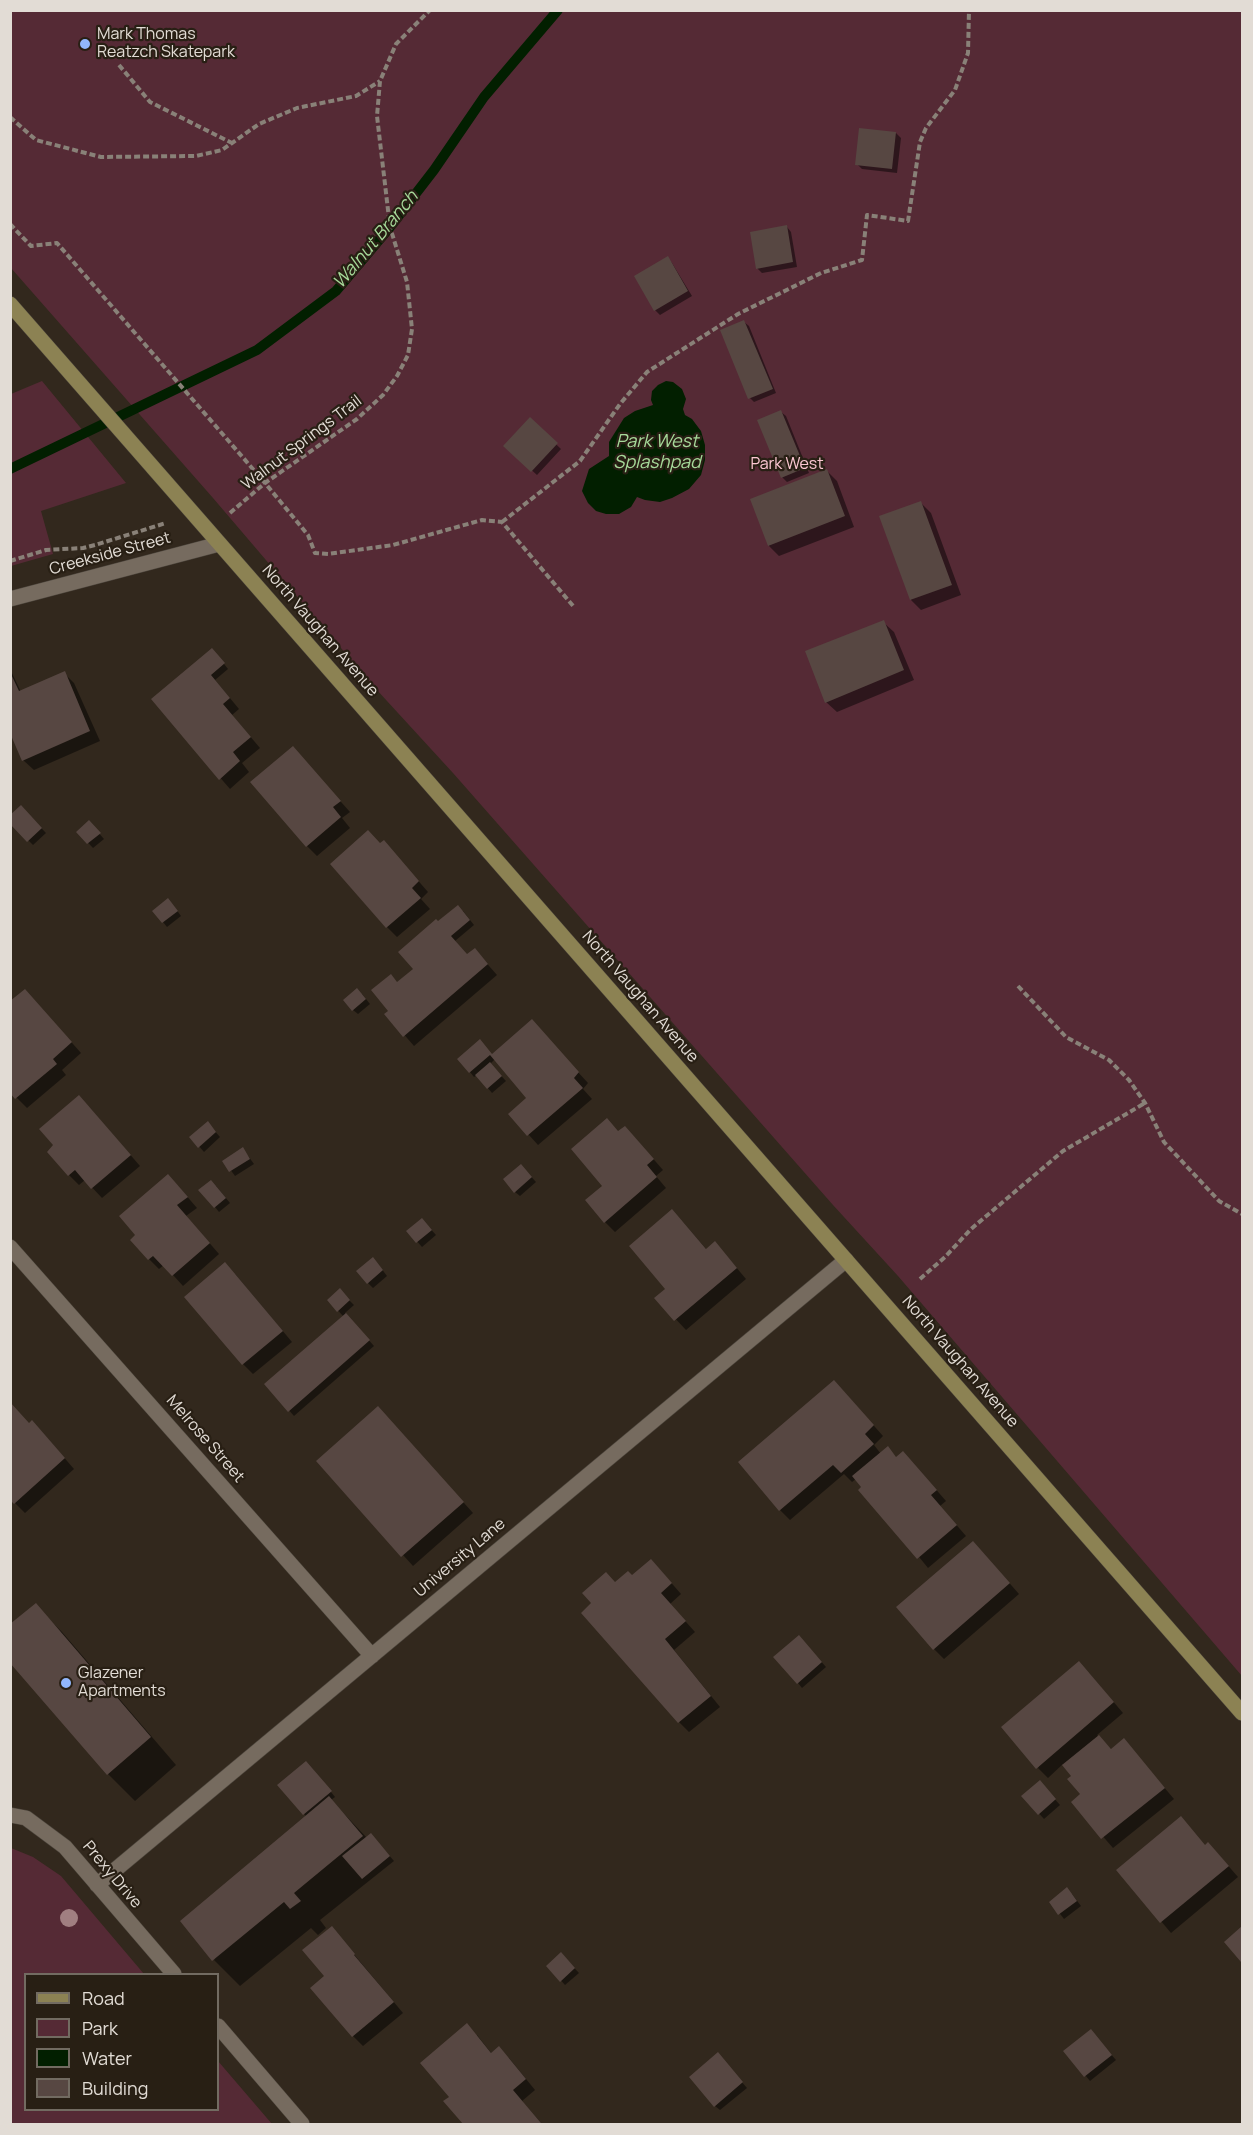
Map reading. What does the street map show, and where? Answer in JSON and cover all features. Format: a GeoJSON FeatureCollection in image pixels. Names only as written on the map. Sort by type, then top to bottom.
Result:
{"type":"FeatureCollection","features":[{"type":"Feature","properties":{"kind":"street","name":"North Vaughan Avenue"},"geometry":{"type":"LineString","coordinates":[[10,304],[1242,1713]]}},
{"type":"Feature","properties":{"kind":"street","name":"Creekside Street"},"geometry":{"type":"LineString","coordinates":[[10,599],[219,543]]}},
{"type":"Feature","properties":{"kind":"street","name":"Melrose Street"},"geometry":{"type":"LineString","coordinates":[[10,1246],[372,1656]]}},
{"type":"Feature","properties":{"kind":"street","name":"University Lane"},"geometry":{"type":"LineString","coordinates":[[97,1885],[846,1260]]}},
{"type":"Feature","properties":{"kind":"street","name":"Prexy Drive"},"geometry":{"type":"LineString","coordinates":[[10,1815],[26,1818],[65,1847],[173,1973]]}},
{"type":"Feature","properties":{"kind":"street"},"geometry":{"type":"LineString","coordinates":[[219,2026],[302,2124]]}},
{"type":"Feature","properties":{"kind":"path","name":"Walnut Springs Trail"},"geometry":{"type":"LineString","coordinates":[[10,561],[46,550],[83,548],[197,517],[229,514],[265,483],[357,419],[383,395],[397,376],[408,355],[412,329],[407,282],[390,227],[381,163],[377,116],[380,81],[396,44],[430,10]]}},
{"type":"Feature","properties":{"kind":"path"},"geometry":{"type":"LineString","coordinates":[[10,224],[31,246],[57,243],[309,535],[315,554],[393,545],[482,520],[502,522],[580,461],[620,404],[647,372],[738,314],[821,273],[862,260],[867,215],[908,221],[920,142],[927,128],[955,90],[968,53],[969,10]]}},
{"type":"Feature","properties":{"kind":"path"},"geometry":{"type":"LineString","coordinates":[[119,65],[150,102],[232,143]]}},
{"type":"Feature","properties":{"kind":"path"},"geometry":{"type":"LineString","coordinates":[[10,117],[36,140],[101,157],[196,156],[222,150],[259,124],[297,108],[356,96],[380,81]]}},
{"type":"Feature","properties":{"kind":"path"},"geometry":{"type":"LineString","coordinates":[[502,522],[574,607]]}},
{"type":"Feature","properties":{"kind":"path"},"geometry":{"type":"LineString","coordinates":[[1018,986],[1066,1037],[1109,1060],[1129,1080],[1145,1102],[1164,1142],[1219,1201],[1242,1214]]}},
{"type":"Feature","properties":{"kind":"path"},"geometry":{"type":"LineString","coordinates":[[920,1279],[971,1229],[1063,1151],[1145,1102]]}},
{"type":"Feature","properties":{"kind":"green space","name":"Park West"},"geometry":{"type":"Polygon","coordinates":[[[11,11],[1242,11],[1242,1676],[898,1276],[376,689],[213,498],[11,268],[11,11]]]}},
{"type":"Feature","properties":{"kind":"green space"},"geometry":{"type":"Polygon","coordinates":[[[42,381],[126,483],[41,511],[53,554],[11,566],[11,394],[42,381]]]}},
{"type":"Feature","properties":{"kind":"green space"},"geometry":{"type":"Polygon","coordinates":[[[11,1848],[33,1857],[61,1876],[143,1973],[24,1973],[24,2111],[219,2111],[219,2062],[272,2124],[11,2124],[11,1848]]]}},
{"type":"Feature","properties":{"kind":"water","name":"Park West Splashpad"},"geometry":{"type":"Polygon","coordinates":[[[666,381],[673,382],[682,389],[686,399],[683,409],[685,415],[692,419],[701,431],[705,445],[705,460],[701,475],[689,489],[672,498],[660,502],[637,497],[631,507],[619,514],[596,511],[588,503],[582,491],[589,469],[609,456],[609,442],[624,418],[635,411],[653,405],[652,391],[666,381]]]}},
{"type":"Feature","properties":{"kind":"building"},"geometry":{"type":"Polygon","coordinates":[[[859,128],[896,132],[892,169],[855,165],[859,128]]]}},
{"type":"Feature","properties":{"kind":"building"},"geometry":{"type":"Polygon","coordinates":[[[787,225],[793,262],[756,269],[750,232],[787,225]]]}},
{"type":"Feature","properties":{"kind":"building"},"geometry":{"type":"Polygon","coordinates":[[[668,256],[688,291],[654,311],[634,276],[668,256]]]}},
{"type":"Feature","properties":{"kind":"building"},"geometry":{"type":"Polygon","coordinates":[[[744,320],[773,389],[748,399],[720,330],[744,320]]]}},
{"type":"Feature","properties":{"kind":"building"},"geometry":{"type":"Polygon","coordinates":[[[781,410],[805,468],[781,478],[757,420],[781,410]]]}},
{"type":"Feature","properties":{"kind":"building"},"geometry":{"type":"Polygon","coordinates":[[[530,417],[558,443],[531,472],[503,446],[530,417]]]}},
{"type":"Feature","properties":{"kind":"building"},"geometry":{"type":"Polygon","coordinates":[[[827,469],[845,516],[768,546],[750,499],[827,469]]]}},
{"type":"Feature","properties":{"kind":"building"},"geometry":{"type":"Polygon","coordinates":[[[921,501],[952,585],[910,600],[879,516],[921,501]]]}},
{"type":"Feature","properties":{"kind":"building"},"geometry":{"type":"Polygon","coordinates":[[[884,620],[904,670],[825,703],[805,651],[884,620]]]}},
{"type":"Feature","properties":{"kind":"building"},"geometry":{"type":"Polygon","coordinates":[[[212,648],[225,663],[211,675],[230,698],[223,704],[251,737],[233,752],[240,761],[219,780],[151,699],[212,648]]]}},
{"type":"Feature","properties":{"kind":"building"},"geometry":{"type":"Polygon","coordinates":[[[65,671],[90,731],[22,761],[10,733],[10,672],[19,691],[65,671]]]}},
{"type":"Feature","properties":{"kind":"building"},"geometry":{"type":"Polygon","coordinates":[[[293,746],[341,801],[333,807],[341,817],[306,847],[250,782],[293,746]]]}},
{"type":"Feature","properties":{"kind":"building"},"geometry":{"type":"Polygon","coordinates":[[[21,805],[42,828],[27,842],[10,824],[10,815],[21,805]]]}},
{"type":"Feature","properties":{"kind":"building"},"geometry":{"type":"Polygon","coordinates":[[[89,820],[101,833],[87,844],[76,832],[89,820]]]}},
{"type":"Feature","properties":{"kind":"building"},"geometry":{"type":"Polygon","coordinates":[[[368,830],[380,843],[384,840],[419,881],[412,888],[421,898],[386,928],[330,864],[368,830]]]}},
{"type":"Feature","properties":{"kind":"building"},"geometry":{"type":"Polygon","coordinates":[[[168,898],[178,911],[162,923],[152,911],[168,898]]]}},
{"type":"Feature","properties":{"kind":"building"},"geometry":{"type":"Polygon","coordinates":[[[458,905],[470,920],[451,936],[467,954],[475,948],[488,964],[403,1037],[384,1014],[388,1011],[371,990],[391,974],[397,982],[413,969],[398,952],[436,919],[438,921],[458,905]]]}},
{"type":"Feature","properties":{"kind":"building"},"geometry":{"type":"Polygon","coordinates":[[[357,988],[366,999],[352,1011],[343,1000],[357,988]]]}},
{"type":"Feature","properties":{"kind":"building"},"geometry":{"type":"Polygon","coordinates":[[[25,989],[72,1042],[53,1059],[57,1064],[15,1099],[10,1093],[10,1001],[25,989]]]}},
{"type":"Feature","properties":{"kind":"building"},"geometry":{"type":"Polygon","coordinates":[[[532,1019],[579,1072],[574,1078],[583,1088],[527,1136],[508,1114],[526,1098],[490,1055],[469,1073],[457,1059],[480,1039],[492,1054],[532,1019]]]}},
{"type":"Feature","properties":{"kind":"building"},"geometry":{"type":"Polygon","coordinates":[[[490,1062],[502,1076],[487,1089],[475,1075],[490,1062]]]}},
{"type":"Feature","properties":{"kind":"building"},"geometry":{"type":"Polygon","coordinates":[[[79,1095],[131,1155],[91,1189],[75,1170],[68,1176],[47,1152],[53,1145],[39,1129],[79,1095]]]}},
{"type":"Feature","properties":{"kind":"building"},"geometry":{"type":"Polygon","coordinates":[[[607,1118],[618,1131],[625,1126],[654,1159],[647,1165],[657,1177],[604,1223],[585,1200],[602,1186],[571,1149],[607,1118]]]}},
{"type":"Feature","properties":{"kind":"building"},"geometry":{"type":"Polygon","coordinates":[[[208,1121],[216,1132],[198,1148],[189,1137],[208,1121]]]}},
{"type":"Feature","properties":{"kind":"building"},"geometry":{"type":"Polygon","coordinates":[[[243,1147],[250,1159],[229,1172],[222,1161],[243,1147]]]}},
{"type":"Feature","properties":{"kind":"building"},"geometry":{"type":"Polygon","coordinates":[[[521,1164],[532,1177],[514,1193],[503,1179],[521,1164]]]}},
{"type":"Feature","properties":{"kind":"building"},"geometry":{"type":"Polygon","coordinates":[[[168,1174],[188,1197],[177,1205],[210,1243],[172,1276],[153,1256],[148,1260],[130,1240],[135,1235],[119,1216],[168,1174]]]}},
{"type":"Feature","properties":{"kind":"building"},"geometry":{"type":"Polygon","coordinates":[[[211,1180],[226,1198],[214,1208],[198,1190],[211,1180]]]}},
{"type":"Feature","properties":{"kind":"building"},"geometry":{"type":"Polygon","coordinates":[[[672,1209],[706,1249],[715,1241],[737,1268],[674,1321],[654,1298],[665,1289],[629,1246],[672,1209]]]}},
{"type":"Feature","properties":{"kind":"building"},"geometry":{"type":"Polygon","coordinates":[[[422,1218],[432,1230],[416,1243],[406,1231],[422,1218]]]}},
{"type":"Feature","properties":{"kind":"building"},"geometry":{"type":"Polygon","coordinates":[[[373,1257],[383,1270],[367,1284],[356,1271],[373,1257]]]}},
{"type":"Feature","properties":{"kind":"building"},"geometry":{"type":"Polygon","coordinates":[[[225,1262],[283,1331],[242,1365],[184,1297],[225,1262]]]}},
{"type":"Feature","properties":{"kind":"building"},"geometry":{"type":"Polygon","coordinates":[[[340,1288],[350,1300],[337,1312],[327,1300],[340,1288]]]}},
{"type":"Feature","properties":{"kind":"building"},"geometry":{"type":"Polygon","coordinates":[[[346,1313],[370,1340],[288,1412],[264,1384],[346,1313]]]}},
{"type":"Feature","properties":{"kind":"building"},"geometry":{"type":"Polygon","coordinates":[[[834,1380],[874,1425],[865,1434],[874,1444],[841,1473],[833,1465],[779,1511],[738,1462],[834,1380]]]}},
{"type":"Feature","properties":{"kind":"building"},"geometry":{"type":"Polygon","coordinates":[[[10,1402],[29,1423],[32,1420],[65,1458],[14,1504],[10,1500],[10,1402]]]}},
{"type":"Feature","properties":{"kind":"building"},"geometry":{"type":"Polygon","coordinates":[[[378,1406],[464,1502],[401,1557],[316,1461],[378,1406]]]}},
{"type":"Feature","properties":{"kind":"building"},"geometry":{"type":"Polygon","coordinates":[[[888,1446],[896,1457],[903,1451],[937,1490],[931,1495],[957,1525],[917,1559],[858,1490],[861,1487],[852,1476],[888,1446]]]}},
{"type":"Feature","properties":{"kind":"building"},"geometry":{"type":"Polygon","coordinates":[[[973,1541],[1010,1583],[933,1650],[896,1607],[973,1541]]]}},
{"type":"Feature","properties":{"kind":"building"},"geometry":{"type":"Polygon","coordinates":[[[651,1559],[672,1583],[661,1593],[686,1621],[665,1639],[711,1696],[678,1723],[581,1613],[591,1603],[582,1593],[606,1572],[615,1582],[628,1571],[632,1575],[651,1559]]]}},
{"type":"Feature","properties":{"kind":"building","name":"Glazener Apartments"},"geometry":{"type":"Polygon","coordinates":[[[36,1603],[151,1737],[107,1775],[10,1663],[10,1624],[36,1603]]]}},
{"type":"Feature","properties":{"kind":"building"},"geometry":{"type":"Polygon","coordinates":[[[799,1635],[822,1662],[797,1684],[773,1657],[799,1635]]]}},
{"type":"Feature","properties":{"kind":"building"},"geometry":{"type":"Polygon","coordinates":[[[1079,1661],[1114,1702],[1036,1769],[1001,1727],[1079,1661]]]}},
{"type":"Feature","properties":{"kind":"building"},"geometry":{"type":"Polygon","coordinates":[[[1099,1735],[1111,1749],[1124,1738],[1165,1788],[1101,1839],[1071,1802],[1080,1794],[1067,1779],[1071,1776],[1062,1765],[1099,1735]]]}},
{"type":"Feature","properties":{"kind":"building"},"geometry":{"type":"Polygon","coordinates":[[[306,1761],[332,1791],[303,1815],[277,1785],[306,1761]]]}},
{"type":"Feature","properties":{"kind":"building"},"geometry":{"type":"Polygon","coordinates":[[[1040,1780],[1056,1799],[1038,1815],[1021,1796],[1040,1780]]]}},
{"type":"Feature","properties":{"kind":"building"},"geometry":{"type":"Polygon","coordinates":[[[329,1796],[363,1836],[294,1893],[301,1901],[290,1909],[284,1902],[212,1961],[180,1921],[329,1796]]]}},
{"type":"Feature","properties":{"kind":"building"},"geometry":{"type":"Polygon","coordinates":[[[1181,1816],[1205,1845],[1208,1842],[1229,1866],[1160,1923],[1116,1870],[1181,1816]]]}},
{"type":"Feature","properties":{"kind":"building"},"geometry":{"type":"Polygon","coordinates":[[[371,1833],[390,1856],[362,1879],[342,1856],[371,1833]]]}},
{"type":"Feature","properties":{"kind":"building"},"geometry":{"type":"Polygon","coordinates":[[[1067,1887],[1077,1901],[1058,1915],[1049,1902],[1067,1887]]]}},
{"type":"Feature","properties":{"kind":"building"},"geometry":{"type":"Polygon","coordinates":[[[332,1926],[394,2002],[352,2037],[310,1988],[324,1976],[302,1950],[332,1926]]]}},
{"type":"Feature","properties":{"kind":"building"},"geometry":{"type":"Polygon","coordinates":[[[1242,1926],[1242,1961],[1241,1962],[1224,1942],[1242,1926]]]}},
{"type":"Feature","properties":{"kind":"building"},"geometry":{"type":"Polygon","coordinates":[[[561,1952],[575,1968],[560,1982],[546,1966],[561,1952]]]}},
{"type":"Feature","properties":{"kind":"building"},"geometry":{"type":"Polygon","coordinates":[[[467,2023],[491,2053],[499,2046],[526,2079],[513,2090],[541,2123],[463,2124],[443,2101],[449,2097],[420,2063],[467,2023]]]}},
{"type":"Feature","properties":{"kind":"building"},"geometry":{"type":"Polygon","coordinates":[[[1091,2029],[1112,2055],[1084,2077],[1063,2051],[1091,2029]]]}},
{"type":"Feature","properties":{"kind":"building"},"geometry":{"type":"Polygon","coordinates":[[[718,2052],[743,2082],[714,2107],[689,2077],[718,2052]]]}},
{"type":"Feature","properties":{"kind":"waterway","name":"Walnut Branch"},"geometry":{"type":"LineString","coordinates":[[10,469],[257,350],[336,291],[434,170],[484,97],[558,10]]}},
{"type":"Feature","properties":{"kind":"place","name":"Mark Thomas Reatzch Skatepark"},"geometry":{"type":"Point","coordinates":[85,44]}},
{"type":"Feature","properties":{"kind":"place","name":"Glazener Apartments"},"geometry":{"type":"Point","coordinates":[66,1683]}}]}
